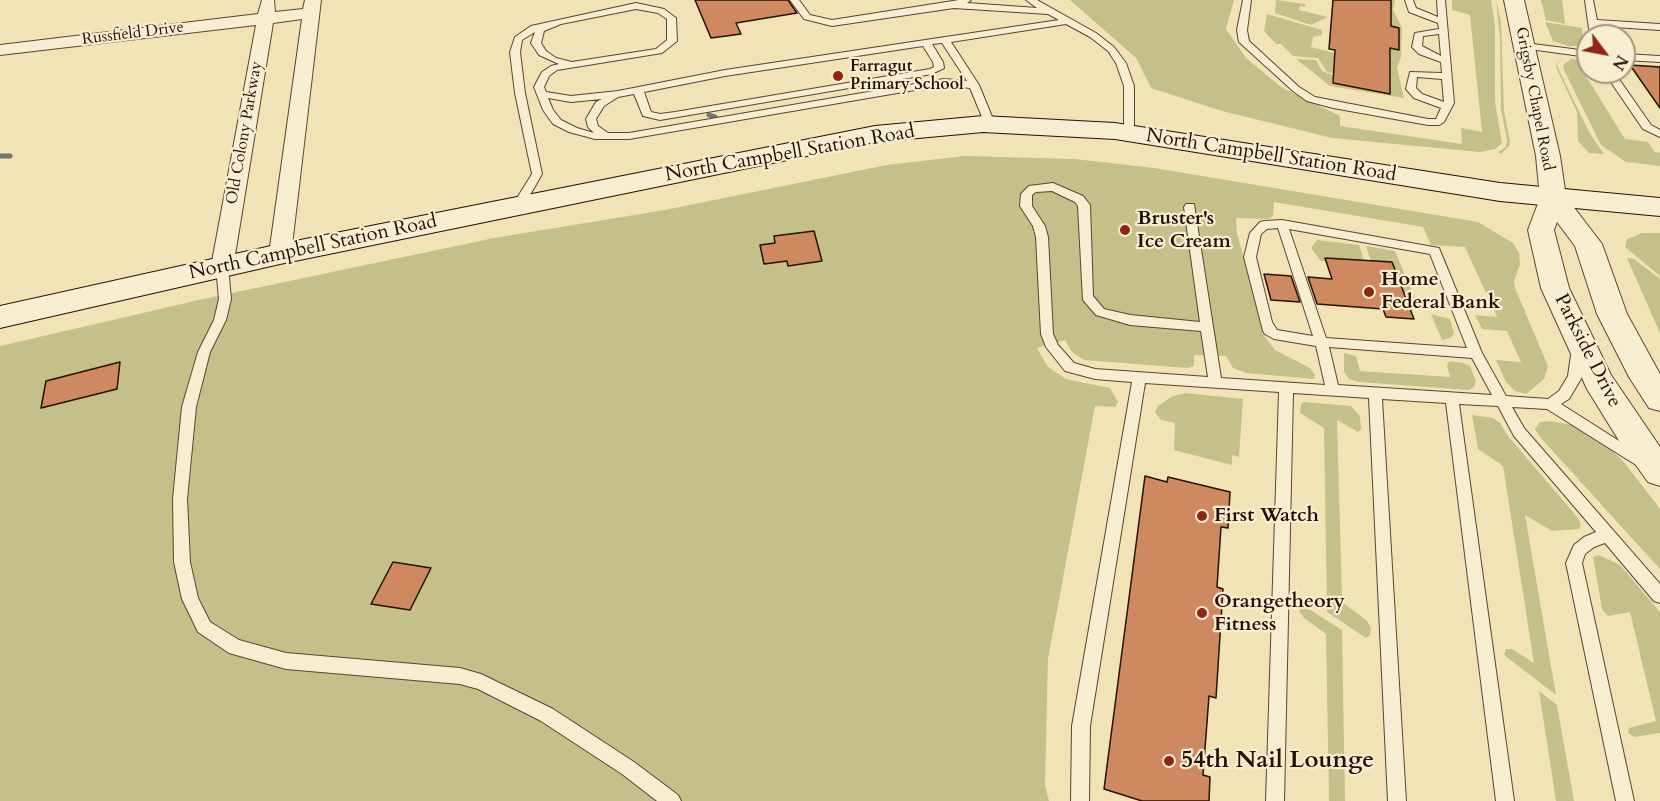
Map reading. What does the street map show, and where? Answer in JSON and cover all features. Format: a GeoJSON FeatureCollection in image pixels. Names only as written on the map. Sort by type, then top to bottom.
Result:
{"type":"FeatureCollection","features":[{"type":"Feature","properties":{"kind":"main road","name":"North Campbell Station Road"},"geometry":{"type":"LineString","coordinates":[[0,317],[280,254],[875,134],[990,124],[1129,134],[1553,198],[1660,207]]}},
{"type":"Feature","properties":{"kind":"street","name":"Grigsby Chapel Road"},"geometry":{"type":"LineString","coordinates":[[1515,0],[1548,156],[1553,198]]}},
{"type":"Feature","properties":{"kind":"street","name":"Russfield Drive"},"geometry":{"type":"LineString","coordinates":[[0,50],[267,9],[312,6]]}},
{"type":"Feature","properties":{"kind":"street"},"geometry":{"type":"LineString","coordinates":[[280,254],[312,6]]}},
{"type":"Feature","properties":{"kind":"street","name":"Old Colony Parkway"},"geometry":{"type":"LineString","coordinates":[[222,267],[267,9]]}},
{"type":"Feature","properties":{"kind":"street","name":"Parkside Drive"},"geometry":{"type":"LineString","coordinates":[[1553,198],[1541,230],[1555,288],[1578,343],[1598,381],[1632,435],[1660,473]]}},
{"type":"Feature","properties":{"kind":"street","name":"Parkside Drive"},"geometry":{"type":"LineString","coordinates":[[1553,198],[1588,244],[1611,314],[1640,369],[1660,399]]}},
{"type":"Feature","properties":{"kind":"lane"},"geometry":{"type":"LineString","coordinates":[[794,0],[807,17],[832,23],[954,5],[1051,12]]}},
{"type":"Feature","properties":{"kind":"lane"},"geometry":{"type":"LineString","coordinates":[[954,5],[967,0]]}},
{"type":"Feature","properties":{"kind":"lane"},"geometry":{"type":"LineString","coordinates":[[1030,0],[1112,49],[1121,63],[1129,86],[1129,134]]}},
{"type":"Feature","properties":{"kind":"lane"},"geometry":{"type":"LineString","coordinates":[[1247,0],[1242,30],[1244,42],[1260,58],[1311,99],[1428,122],[1439,122],[1447,107],[1441,0]]}},
{"type":"Feature","properties":{"kind":"lane"},"geometry":{"type":"LineString","coordinates":[[1409,0],[1412,10],[1443,26]]}},
{"type":"Feature","properties":{"kind":"lane"},"geometry":{"type":"LineString","coordinates":[[1589,0],[1594,23],[1660,27]]}},
{"type":"Feature","properties":{"kind":"lane"},"geometry":{"type":"LineString","coordinates":[[518,206],[537,174],[515,52],[518,39],[534,28],[636,6],[661,11],[671,18],[674,29],[672,41],[659,51],[554,68],[545,74],[539,87],[557,122],[573,130],[606,136],[629,136],[944,82],[974,85]]}},
{"type":"Feature","properties":{"kind":"lane"},"geometry":{"type":"LineString","coordinates":[[542,94],[571,99],[618,94],[725,73],[1068,21]]}},
{"type":"Feature","properties":{"kind":"lane"},"geometry":{"type":"LineString","coordinates":[[559,22],[540,29],[536,44],[542,53],[553,60],[572,65]]}},
{"type":"Feature","properties":{"kind":"lane"},"geometry":{"type":"LineString","coordinates":[[1443,26],[1418,35],[1417,47],[1422,52],[1446,61]]}},
{"type":"Feature","properties":{"kind":"lane"},"geometry":{"type":"LineString","coordinates":[[945,40],[974,85],[990,124]]}},
{"type":"Feature","properties":{"kind":"lane"},"geometry":{"type":"LineString","coordinates":[[638,90],[647,114],[660,117],[932,72],[939,68],[938,62],[926,43]]}},
{"type":"Feature","properties":{"kind":"lane"},"geometry":{"type":"LineString","coordinates":[[1524,46],[1576,52]]}},
{"type":"Feature","properties":{"kind":"lane"},"geometry":{"type":"LineString","coordinates":[[1636,58],[1660,59]]}},
{"type":"Feature","properties":{"kind":"lane"},"geometry":{"type":"LineString","coordinates":[[1447,76],[1413,75],[1411,89],[1418,96],[1447,107]]}},
{"type":"Feature","properties":{"kind":"lane"},"geometry":{"type":"LineString","coordinates":[[1617,84],[1647,127],[1660,134]]}},
{"type":"Feature","properties":{"kind":"lane"},"geometry":{"type":"LineString","coordinates":[[606,136],[593,127],[591,118],[600,105],[618,94]]}},
{"type":"Feature","properties":{"kind":"lane"},"geometry":{"type":"LineString","coordinates":[[1207,327],[1130,321],[1101,312],[1087,297],[1085,213],[1080,199],[1053,187],[1033,189],[1027,194],[1026,206],[1040,226],[1042,237],[1047,334],[1052,347],[1070,367],[1095,374],[1139,378],[1504,403],[1550,404],[1660,473]]}},
{"type":"Feature","properties":{"kind":"lane"},"geometry":{"type":"LineString","coordinates":[[1190,207],[1215,383]]}},
{"type":"Feature","properties":{"kind":"lane"},"geometry":{"type":"LineString","coordinates":[[1282,224],[1321,342],[1333,391]]}},
{"type":"Feature","properties":{"kind":"lane"},"geometry":{"type":"LineString","coordinates":[[1476,353],[1321,342],[1281,337],[1269,331],[1250,257],[1256,233],[1264,225],[1282,224],[1435,251],[1476,353],[1519,432],[1660,596]]}},
{"type":"Feature","properties":{"kind":"lane"},"geometry":{"type":"LineString","coordinates":[[222,267],[225,299],[220,320],[204,352],[189,407],[180,499],[182,562],[190,600],[204,627],[235,647],[286,661],[460,676],[482,682],[546,714],[628,768],[672,801]]}},
{"type":"Feature","properties":{"kind":"lane"},"geometry":{"type":"LineString","coordinates":[[1550,404],[1564,395],[1575,377],[1578,343]]}},
{"type":"Feature","properties":{"kind":"lane"},"geometry":{"type":"LineString","coordinates":[[1080,801],[1081,726],[1139,378]]}},
{"type":"Feature","properties":{"kind":"lane"},"geometry":{"type":"LineString","coordinates":[[1275,801],[1286,387]]}},
{"type":"Feature","properties":{"kind":"lane"},"geometry":{"type":"LineString","coordinates":[[1375,393],[1397,801]]}},
{"type":"Feature","properties":{"kind":"lane"},"geometry":{"type":"LineString","coordinates":[[1452,399],[1505,801]]}},
{"type":"Feature","properties":{"kind":"lane"},"geometry":{"type":"LineString","coordinates":[[1606,535],[1589,542],[1579,550],[1574,563],[1625,801]]}},
{"type":"Feature","properties":{"kind":"shaded area"},"geometry":{"type":"Polygon","coordinates":[[[1070,0],[1234,0],[1226,29],[1246,58],[1281,87],[1340,116],[1340,126],[1462,144],[1461,128],[1482,132],[1470,15],[1452,10],[1452,0],[1491,0],[1495,26],[1495,102],[1502,143],[1495,149],[1480,152],[1332,138],[1222,111],[1151,88],[1136,58],[1070,0]]]}},
{"type":"Feature","properties":{"kind":"shaded area"},"geometry":{"type":"Polygon","coordinates":[[[1276,0],[1305,4],[1306,7],[1300,6],[1299,10],[1328,17],[1311,25],[1275,13],[1276,0]]]}},
{"type":"Feature","properties":{"kind":"shaded area"},"geometry":{"type":"Polygon","coordinates":[[[1391,0],[1395,0],[1393,10],[1402,28],[1401,57],[1397,68],[1404,98],[1330,86],[1296,59],[1316,60],[1322,71],[1333,75],[1332,83],[1390,94],[1391,48],[1399,49],[1399,28],[1391,26],[1391,0]]]}},
{"type":"Feature","properties":{"kind":"shaded area"},"geometry":{"type":"Polygon","coordinates":[[[1496,0],[1501,22],[1504,111],[1510,141],[1509,146],[1501,154],[1498,152],[1506,147],[1507,140],[1501,110],[1500,38],[1496,0]]]}},
{"type":"Feature","properties":{"kind":"shaded area"},"geometry":{"type":"Polygon","coordinates":[[[1541,0],[1562,0],[1565,24],[1546,20],[1541,0]]]}},
{"type":"Feature","properties":{"kind":"shaded area"},"geometry":{"type":"Polygon","coordinates":[[[1267,14],[1322,30],[1322,35],[1313,37],[1311,47],[1334,53],[1333,73],[1327,72],[1318,58],[1293,56],[1281,44],[1276,44],[1264,31],[1267,14]]]}},
{"type":"Feature","properties":{"kind":"shaded area"},"geometry":{"type":"Polygon","coordinates":[[[1545,22],[1576,27],[1576,46],[1553,41],[1545,22]]]}},
{"type":"Feature","properties":{"kind":"shaded area"},"geometry":{"type":"Polygon","coordinates":[[[1571,59],[1576,59],[1576,84],[1591,84],[1625,139],[1648,142],[1655,152],[1660,153],[1660,166],[1626,162],[1601,145],[1563,65],[1571,59]]]}},
{"type":"Feature","properties":{"kind":"shaded area"},"geometry":{"type":"Polygon","coordinates":[[[1561,60],[1557,64],[1558,68],[1589,132],[1604,154],[1589,153],[1578,141],[1577,112],[1556,67],[1557,63],[1561,60]]]}},
{"type":"Feature","properties":{"kind":"shaded area"},"geometry":{"type":"Polygon","coordinates":[[[964,156],[1075,159],[1154,168],[1478,222],[1513,243],[1519,253],[1520,264],[1514,281],[1515,288],[1548,366],[1544,379],[1526,394],[1515,391],[1506,382],[1496,360],[1521,362],[1507,331],[1482,329],[1475,315],[1497,317],[1465,247],[1431,245],[1423,227],[1274,202],[1273,216],[1268,219],[1236,218],[1237,233],[1265,337],[1275,350],[1310,368],[1315,375],[1314,379],[1246,373],[1233,368],[1226,356],[1194,355],[1194,366],[1187,368],[1084,360],[1072,352],[1065,340],[1037,348],[1048,367],[1066,379],[1110,388],[1118,402],[1115,407],[1095,406],[1048,659],[1045,785],[1049,801],[0,801],[0,346],[199,300],[494,238],[665,210],[887,165],[964,156]]]}},
{"type":"Feature","properties":{"kind":"shaded area"},"geometry":{"type":"Polygon","coordinates":[[[1642,233],[1660,233],[1660,276],[1625,247],[1627,239],[1642,233]]]}},
{"type":"Feature","properties":{"kind":"shaded area"},"geometry":{"type":"Polygon","coordinates":[[[1317,240],[1359,245],[1364,261],[1321,261],[1311,248],[1317,240]]]}},
{"type":"Feature","properties":{"kind":"shaded area"},"geometry":{"type":"Polygon","coordinates":[[[1366,246],[1395,251],[1417,303],[1415,306],[1408,305],[1371,261],[1366,246]]]}},
{"type":"Feature","properties":{"kind":"shaded area"},"geometry":{"type":"Polygon","coordinates":[[[1627,258],[1634,259],[1660,279],[1660,333],[1627,258]]]}},
{"type":"Feature","properties":{"kind":"shaded area"},"geometry":{"type":"Polygon","coordinates":[[[1431,314],[1450,319],[1454,334],[1450,338],[1442,340],[1431,314]]]}},
{"type":"Feature","properties":{"kind":"shaded area"},"geometry":{"type":"Polygon","coordinates":[[[1344,353],[1356,356],[1360,371],[1450,377],[1447,366],[1449,361],[1463,363],[1470,366],[1476,381],[1474,387],[1469,390],[1359,382],[1349,379],[1344,372],[1344,353]]]}},
{"type":"Feature","properties":{"kind":"shaded area"},"geometry":{"type":"Polygon","coordinates":[[[1185,393],[1243,399],[1239,457],[1232,455],[1232,465],[1174,450],[1175,423],[1161,420],[1155,412],[1158,406],[1171,397],[1185,393]]]}},
{"type":"Feature","properties":{"kind":"shaded area"},"geometry":{"type":"Polygon","coordinates":[[[1304,402],[1351,406],[1360,416],[1361,429],[1358,432],[1337,420],[1342,602],[1367,621],[1371,628],[1370,635],[1366,638],[1327,612],[1324,428],[1300,413],[1301,404],[1304,402]]]}},
{"type":"Feature","properties":{"kind":"shaded area"},"geometry":{"type":"Polygon","coordinates":[[[1472,415],[1493,418],[1500,423],[1508,436],[1578,518],[1581,525],[1579,529],[1552,531],[1525,515],[1556,695],[1504,655],[1506,649],[1512,649],[1534,663],[1503,466],[1478,449],[1472,415]]]}},
{"type":"Feature","properties":{"kind":"shaded area"},"geometry":{"type":"Polygon","coordinates":[[[1549,421],[1580,426],[1606,445],[1624,462],[1660,509],[1660,569],[1539,436],[1535,429],[1540,422],[1549,421]]]}},
{"type":"Feature","properties":{"kind":"shaded area"},"geometry":{"type":"Polygon","coordinates":[[[1599,555],[1620,565],[1660,612],[1660,733],[1634,737],[1628,733],[1629,728],[1656,721],[1630,612],[1608,616],[1602,609],[1593,557],[1599,555]]]}},
{"type":"Feature","properties":{"kind":"shaded area"},"geometry":{"type":"Polygon","coordinates":[[[1304,606],[1342,630],[1345,801],[1329,801],[1326,634],[1304,618],[1299,611],[1304,606]]]}},
{"type":"Feature","properties":{"kind":"shaded area"},"geometry":{"type":"Polygon","coordinates":[[[1539,691],[1557,705],[1574,801],[1556,801],[1539,691]]]}},
{"type":"Feature","properties":{"kind":"building"},"geometry":{"type":"Polygon","coordinates":[[[695,0],[788,0],[797,13],[736,23],[741,34],[711,38],[695,0]]]}},
{"type":"Feature","properties":{"kind":"building"},"geometry":{"type":"Polygon","coordinates":[[[1333,0],[1391,0],[1391,26],[1399,28],[1399,50],[1390,48],[1390,94],[1333,83],[1335,50],[1329,49],[1333,0]]]}},
{"type":"Feature","properties":{"kind":"building"},"geometry":{"type":"Polygon","coordinates":[[[1636,65],[1660,67],[1660,108],[1636,74],[1636,65]]]}},
{"type":"Feature","properties":{"kind":"building"},"geometry":{"type":"Polygon","coordinates":[[[814,231],[822,261],[788,266],[787,261],[764,264],[760,245],[775,243],[774,236],[814,231]]]}},
{"type":"Feature","properties":{"kind":"building","name":"Home Federal Bank"},"geometry":{"type":"Polygon","coordinates":[[[1325,258],[1392,262],[1414,319],[1386,317],[1383,309],[1317,304],[1308,277],[1332,279],[1325,258]]]}},
{"type":"Feature","properties":{"kind":"building"},"geometry":{"type":"Polygon","coordinates":[[[1264,274],[1291,276],[1300,302],[1271,300],[1264,274]]]}},
{"type":"Feature","properties":{"kind":"building"},"geometry":{"type":"Polygon","coordinates":[[[120,362],[117,389],[41,408],[46,381],[120,362]]]}},
{"type":"Feature","properties":{"kind":"building"},"geometry":{"type":"Polygon","coordinates":[[[1145,476],[1167,482],[1168,477],[1230,492],[1228,528],[1221,527],[1217,587],[1223,589],[1216,698],[1209,696],[1203,775],[1210,777],[1209,801],[1142,801],[1104,789],[1145,476]]]}},
{"type":"Feature","properties":{"kind":"building"},"geometry":{"type":"Polygon","coordinates":[[[393,562],[431,568],[410,610],[371,604],[393,562]]]}},
{"type":"Feature","properties":{"kind":"waterway"},"geometry":{"type":"LineString","coordinates":[[709,115],[715,117]]}},
{"type":"Feature","properties":{"kind":"waterway"},"geometry":{"type":"LineString","coordinates":[[0,156],[10,156]]}},
{"type":"Feature","properties":{"kind":"place","name":"Farragut Primary School"},"geometry":{"type":"Point","coordinates":[838,76]}},
{"type":"Feature","properties":{"kind":"place","name":"Bruster's Ice Cream"},"geometry":{"type":"Point","coordinates":[1125,230]}},
{"type":"Feature","properties":{"kind":"place","name":"Home Federal Bank"},"geometry":{"type":"Point","coordinates":[1369,292]}},
{"type":"Feature","properties":{"kind":"place","name":"First Watch"},"geometry":{"type":"Point","coordinates":[1202,516]}},
{"type":"Feature","properties":{"kind":"place","name":"Orangetheory Fitness"},"geometry":{"type":"Point","coordinates":[1202,613]}},
{"type":"Feature","properties":{"kind":"place","name":"54th Nail Lounge"},"geometry":{"type":"Point","coordinates":[1169,761]}}]}
